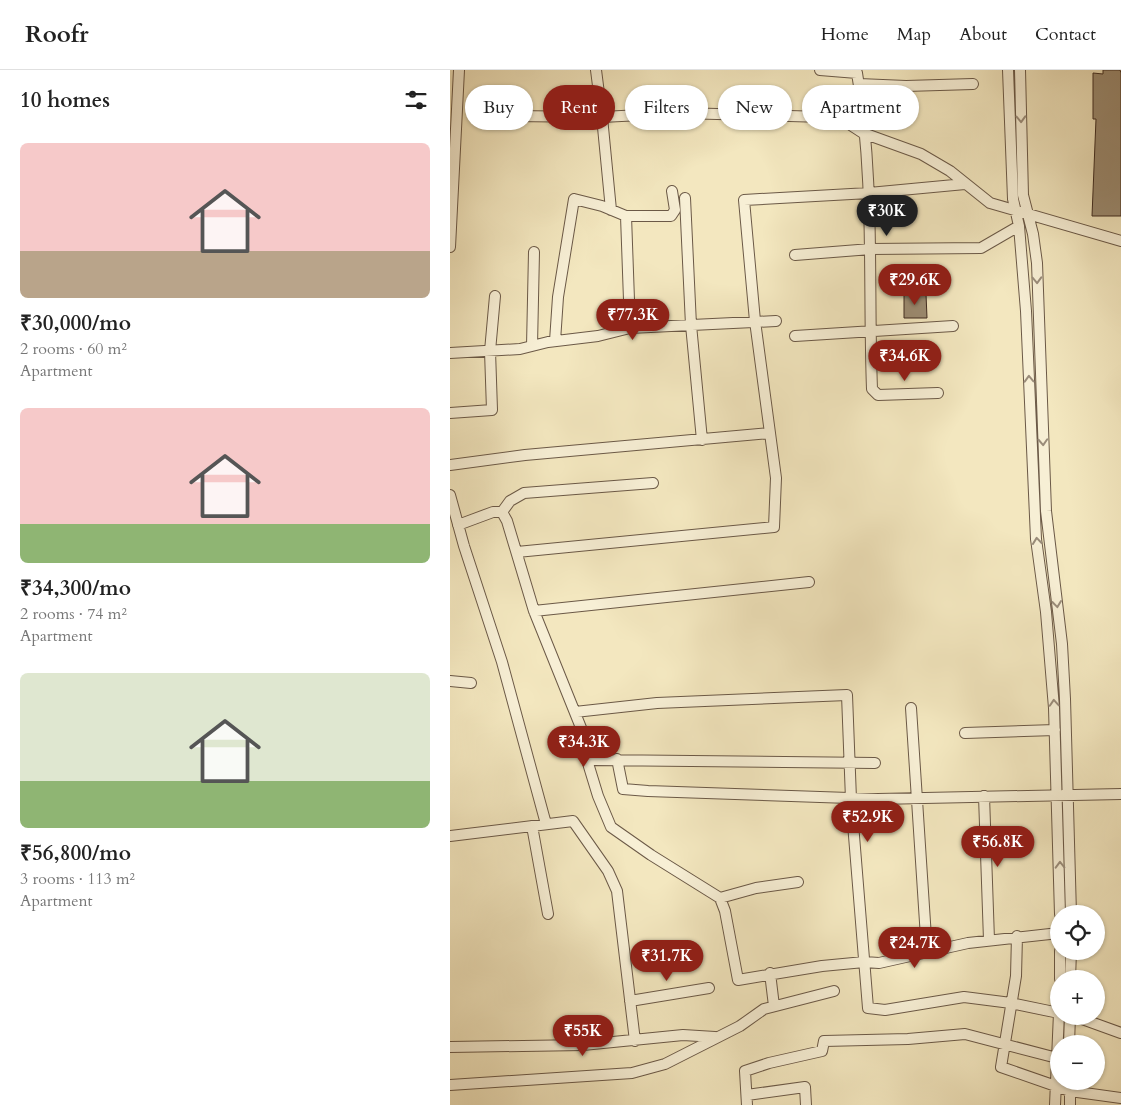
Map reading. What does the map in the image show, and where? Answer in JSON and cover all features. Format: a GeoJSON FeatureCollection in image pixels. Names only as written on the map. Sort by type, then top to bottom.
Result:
{"type":"FeatureCollection","features":[{"type":"Feature","properties":{"kind":"street"},"geometry":{"type":"LineString","coordinates":[[450,247],[459,70]]}},
{"type":"Feature","properties":{"kind":"street"},"geometry":{"type":"LineString","coordinates":[[596,70],[598,85]]}},
{"type":"Feature","properties":{"kind":"street"},"geometry":{"type":"LineString","coordinates":[[820,70],[857,74],[859,84],[867,147],[869,193],[871,249],[869,331],[872,389],[878,395],[938,393]]}},
{"type":"Feature","properties":{"kind":"street"},"geometry":{"type":"LineString","coordinates":[[1008,70],[1013,199],[1019,226],[1026,311],[1036,539],[1046,612],[1055,730],[1060,905]]}},
{"type":"Feature","properties":{"kind":"street"},"geometry":{"type":"LineString","coordinates":[[1020,70],[1023,195],[1033,234],[1036,263],[1046,511],[1062,644],[1071,905]]}},
{"type":"Feature","properties":{"kind":"street"},"geometry":{"type":"LineString","coordinates":[[859,84],[906,86],[973,84]]}},
{"type":"Feature","properties":{"kind":"street"},"geometry":{"type":"LineString","coordinates":[[615,116],[680,113],[824,117],[843,120],[864,133],[921,154],[950,171],[990,203],[1121,241]]}},
{"type":"Feature","properties":{"kind":"street"},"geometry":{"type":"LineString","coordinates":[[603,130],[611,210]]}},
{"type":"Feature","properties":{"kind":"street"},"geometry":{"type":"LineString","coordinates":[[517,552],[774,527],[776,478],[755,321],[744,200],[869,193],[964,184]]}},
{"type":"Feature","properties":{"kind":"street"},"geometry":{"type":"LineString","coordinates":[[555,342],[558,297],[574,199],[626,216],[671,216],[675,210],[672,191]]}},
{"type":"Feature","properties":{"kind":"street"},"geometry":{"type":"LineString","coordinates":[[685,198],[691,325],[702,440]]}},
{"type":"Feature","properties":{"kind":"street"},"geometry":{"type":"LineString","coordinates":[[626,216],[630,328]]}},
{"type":"Feature","properties":{"kind":"street"},"geometry":{"type":"LineString","coordinates":[[795,255],[871,249],[981,248],[1019,226]]}},
{"type":"Feature","properties":{"kind":"street"},"geometry":{"type":"LineString","coordinates":[[532,346],[534,252]]}},
{"type":"Feature","properties":{"kind":"street"},"geometry":{"type":"LineString","coordinates":[[450,413],[492,410],[490,351],[496,296]]}},
{"type":"Feature","properties":{"kind":"street"},"geometry":{"type":"LineString","coordinates":[[450,353],[532,346],[598,336],[630,328],[776,321]]}},
{"type":"Feature","properties":{"kind":"street"},"geometry":{"type":"LineString","coordinates":[[795,336],[953,326]]}},
{"type":"Feature","properties":{"kind":"street"},"geometry":{"type":"LineString","coordinates":[[450,465],[525,455],[770,434]]}},
{"type":"Feature","properties":{"kind":"street"},"geometry":{"type":"LineString","coordinates":[[1032,480],[1044,479]]}},
{"type":"Feature","properties":{"kind":"street"},"geometry":{"type":"LineString","coordinates":[[502,512],[510,501],[524,493],[653,483]]}},
{"type":"Feature","properties":{"kind":"street"},"geometry":{"type":"LineString","coordinates":[[450,495],[502,662],[546,824]]}},
{"type":"Feature","properties":{"kind":"street"},"geometry":{"type":"LineString","coordinates":[[458,525],[493,512],[502,512]]}},
{"type":"Feature","properties":{"kind":"street"},"geometry":{"type":"LineString","coordinates":[[502,512],[507,520],[534,611],[594,760]]}},
{"type":"Feature","properties":{"kind":"street"},"geometry":{"type":"LineString","coordinates":[[534,611],[809,582]]}},
{"type":"Feature","properties":{"kind":"street"},"geometry":{"type":"LineString","coordinates":[[450,680],[471,683]]}},
{"type":"Feature","properties":{"kind":"street"},"geometry":{"type":"LineString","coordinates":[[575,712],[657,704],[847,696],[851,799],[868,1008],[885,1010],[964,997],[1011,1003],[1050,1011]]}},
{"type":"Feature","properties":{"kind":"street"},"geometry":{"type":"LineString","coordinates":[[911,708],[927,953]]}},
{"type":"Feature","properties":{"kind":"street"},"geometry":{"type":"LineString","coordinates":[[965,733],[1055,730]]}},
{"type":"Feature","properties":{"kind":"street"},"geometry":{"type":"LineString","coordinates":[[617,759],[623,789],[851,799],[1121,794]]}},
{"type":"Feature","properties":{"kind":"street"},"geometry":{"type":"LineString","coordinates":[[876,763],[587,760],[598,796],[611,827],[651,855],[720,898],[725,911],[738,980],[770,973],[786,973],[822,966],[864,962],[879,963],[990,940],[1050,934]]}},
{"type":"Feature","properties":{"kind":"street"},"geometry":{"type":"LineString","coordinates":[[984,796],[985,878],[990,940]]}},
{"type":"Feature","properties":{"kind":"street"},"geometry":{"type":"LineString","coordinates":[[450,836],[573,821],[608,871],[617,891],[635,1040]]}},
{"type":"Feature","properties":{"kind":"street"},"geometry":{"type":"LineString","coordinates":[[532,826],[548,914]]}},
{"type":"Feature","properties":{"kind":"street"},"geometry":{"type":"LineString","coordinates":[[720,898],[756,888],[798,882]]}},
{"type":"Feature","properties":{"kind":"street"},"geometry":{"type":"LineString","coordinates":[[1017,936],[1016,976],[1001,1067],[1050,1084]]}},
{"type":"Feature","properties":{"kind":"street"},"geometry":{"type":"LineString","coordinates":[[770,973],[774,1006]]}},
{"type":"Feature","properties":{"kind":"street"},"geometry":{"type":"LineString","coordinates":[[630,1001],[709,988]]}},
{"type":"Feature","properties":{"kind":"street"},"geometry":{"type":"LineString","coordinates":[[450,1085],[632,1073],[665,1064],[740,1026],[764,1009],[834,991]]}},
{"type":"Feature","properties":{"kind":"street"},"geometry":{"type":"LineString","coordinates":[[1098,1025],[1121,1033]]}},
{"type":"Feature","properties":{"kind":"street"},"geometry":{"type":"LineString","coordinates":[[806,1105],[805,1087],[747,1100],[745,1071],[769,1062],[822,1051],[824,1041],[908,1039],[965,1034],[1050,1056]]}},
{"type":"Feature","properties":{"kind":"street"},"geometry":{"type":"LineString","coordinates":[[450,1047],[583,1044],[683,1036],[715,1037]]}},
{"type":"Feature","properties":{"kind":"street"},"geometry":{"type":"LineString","coordinates":[[1055,1105],[1056,1090]]}},
{"type":"Feature","properties":{"kind":"street"},"geometry":{"type":"LineString","coordinates":[[1070,1090],[1070,1105]]}},
{"type":"Feature","properties":{"kind":"street"},"geometry":{"type":"LineString","coordinates":[[1087,1090],[1121,1098]]}},
{"type":"Feature","properties":{"kind":"building"},"geometry":{"type":"Polygon","coordinates":[[[1103,70],[1120,70],[1121,73],[1121,216],[1092,216],[1096,119],[1093,119],[1093,73],[1103,74],[1103,70]]]}},
{"type":"Feature","properties":{"kind":"building"},"geometry":{"type":"Polygon","coordinates":[[[904,294],[926,294],[927,318],[904,318],[904,294]]]}}]}
